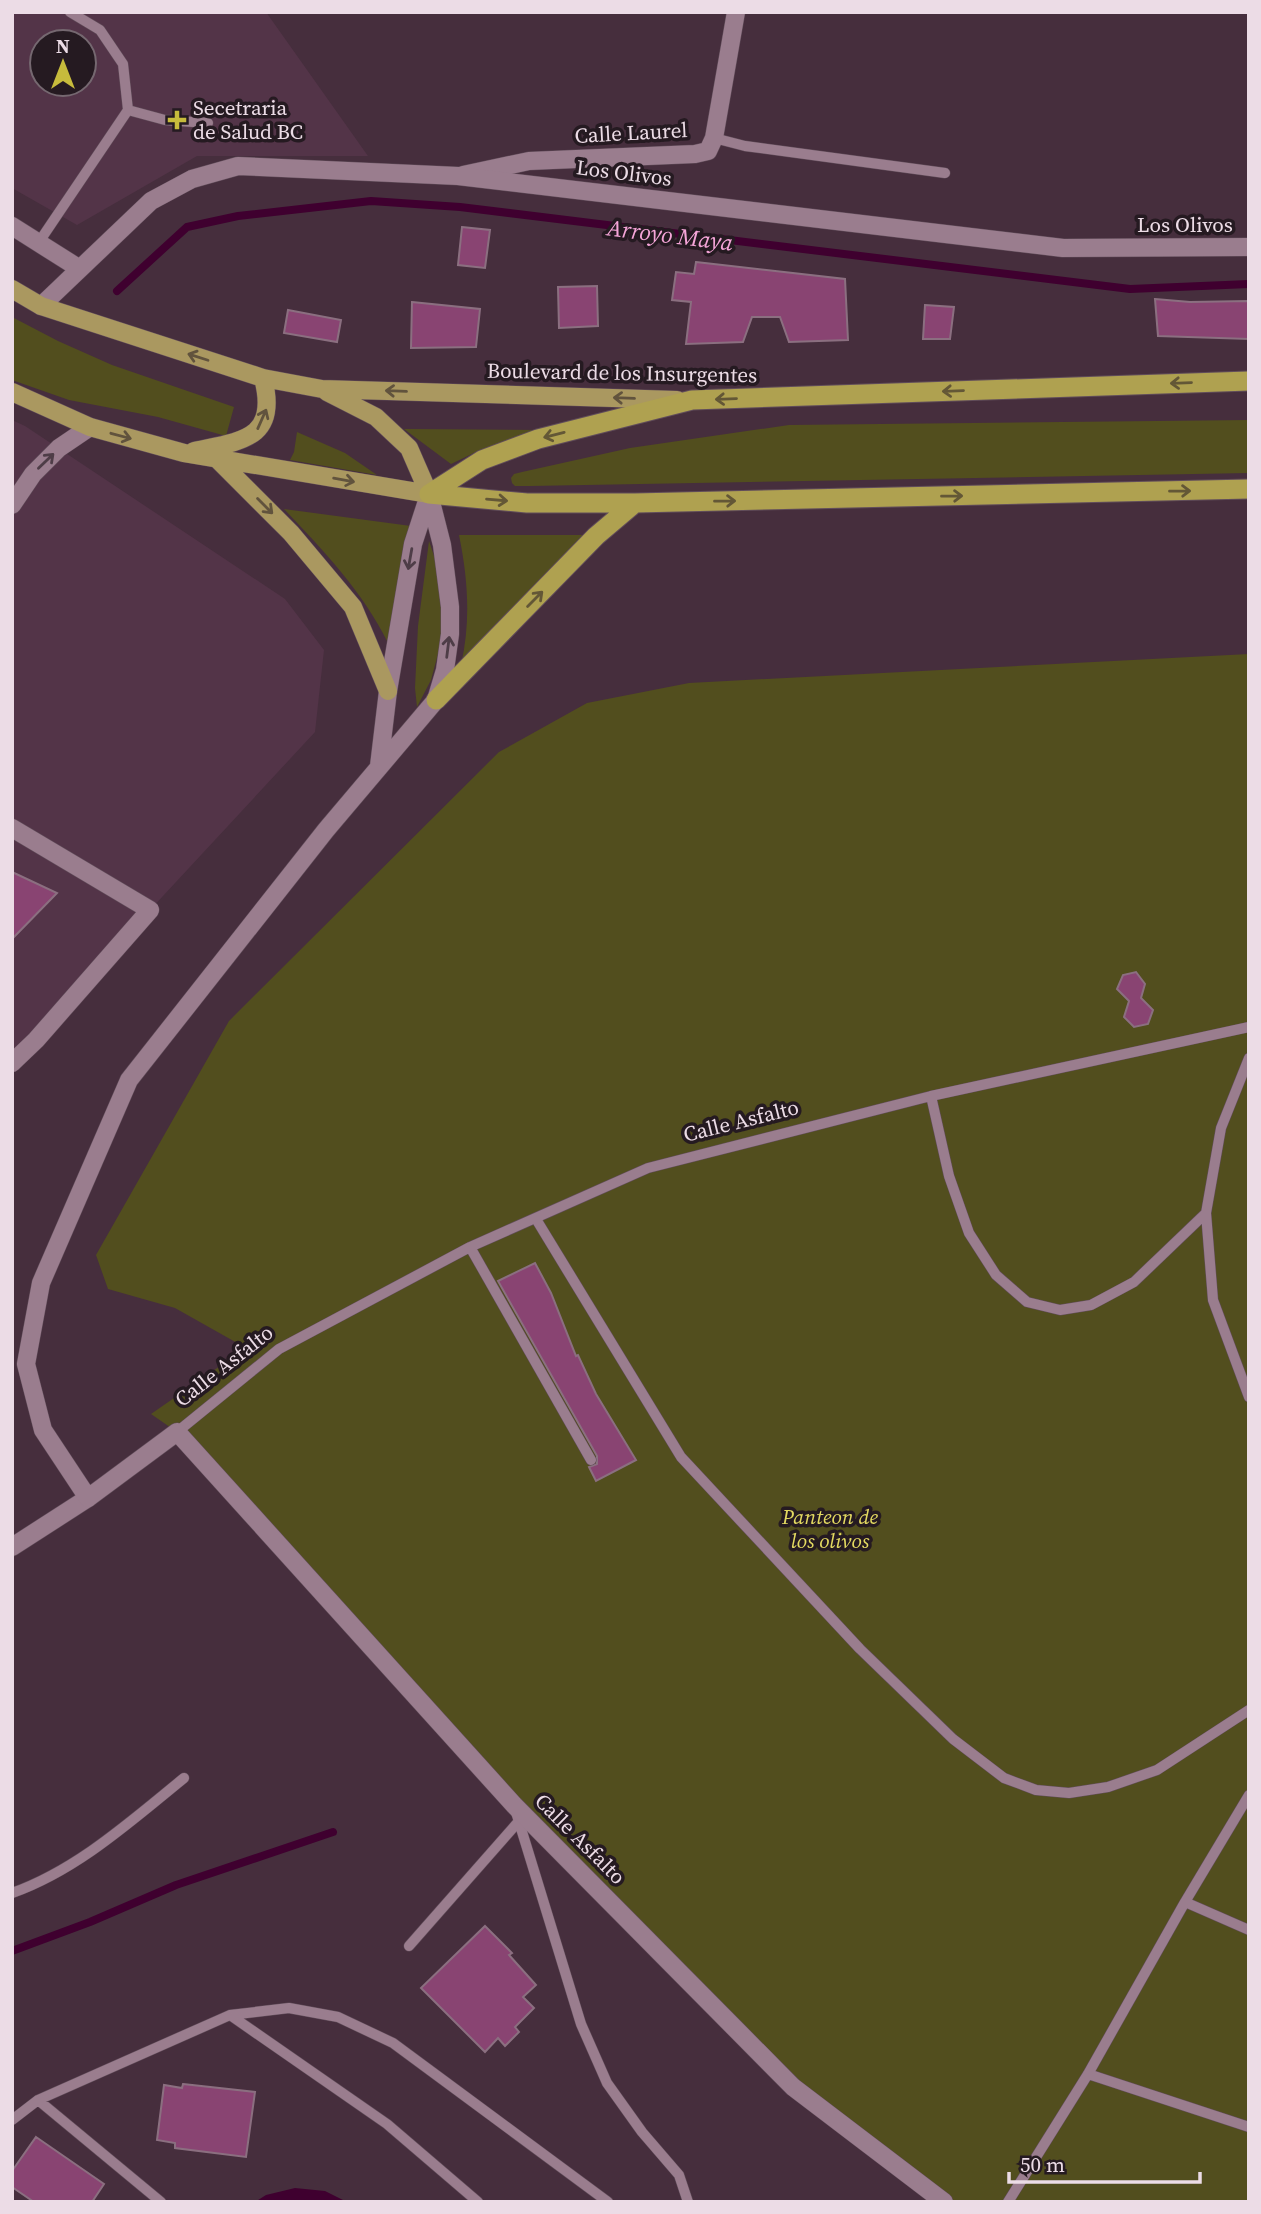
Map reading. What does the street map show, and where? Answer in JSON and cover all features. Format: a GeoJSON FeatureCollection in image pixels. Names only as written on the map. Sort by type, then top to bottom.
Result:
{"type":"FeatureCollection","features":[{"type":"Feature","properties":{"kind":"highway","name":"Boulevard de los Insurgentes"},"geometry":{"type":"LineString","coordinates":[[692,400],[1249,381]]}},
{"type":"Feature","properties":{"kind":"highway"},"geometry":{"type":"LineString","coordinates":[[429,494],[482,460],[538,439],[692,400]]}},
{"type":"Feature","properties":{"kind":"highway"},"geometry":{"type":"LineString","coordinates":[[429,494],[527,503],[635,503],[1249,489]]}},
{"type":"Feature","properties":{"kind":"highway"},"geometry":{"type":"LineString","coordinates":[[436,700],[596,536],[635,503]]}},
{"type":"Feature","properties":{"kind":"main road","name":"Boulevard de los Insurgentes"},"geometry":{"type":"LineString","coordinates":[[12,289],[41,306],[263,379],[322,389],[692,400]]}},
{"type":"Feature","properties":{"kind":"main road"},"geometry":{"type":"LineString","coordinates":[[184,453],[233,443],[255,434],[267,414],[263,379]]}},
{"type":"Feature","properties":{"kind":"main road"},"geometry":{"type":"LineString","coordinates":[[322,389],[376,416],[408,448],[429,494]]}},
{"type":"Feature","properties":{"kind":"main road"},"geometry":{"type":"LineString","coordinates":[[12,392],[90,427],[184,453],[429,494]]}},
{"type":"Feature","properties":{"kind":"main road"},"geometry":{"type":"LineString","coordinates":[[216,458],[292,533],[353,607],[388,691]]}},
{"type":"Feature","properties":{"kind":"street","name":"Calle Laurel"},"geometry":{"type":"LineString","coordinates":[[458,176],[529,161],[695,154],[708,151],[714,138],[736,12]]}},
{"type":"Feature","properties":{"kind":"street","name":"Los Olivos"},"geometry":{"type":"LineString","coordinates":[[41,306],[151,201],[192,179],[238,166],[458,176],[1063,248],[1249,247]]}},
{"type":"Feature","properties":{"kind":"street"},"geometry":{"type":"LineString","coordinates":[[12,226],[80,269]]}},
{"type":"Feature","properties":{"kind":"street"},"geometry":{"type":"LineString","coordinates":[[12,505],[33,474],[59,448],[90,427]]}},
{"type":"Feature","properties":{"kind":"street"},"geometry":{"type":"LineString","coordinates":[[379,766],[388,691],[413,544],[429,494]]}},
{"type":"Feature","properties":{"kind":"street"},"geometry":{"type":"LineString","coordinates":[[88,1498],[43,1430],[26,1364],[41,1283],[129,1080],[379,766],[436,700],[445,670],[450,634],[450,607],[442,545],[429,494]]}},
{"type":"Feature","properties":{"kind":"street"},"geometry":{"type":"LineString","coordinates":[[12,828],[150,910],[36,1040],[12,1063]]}},
{"type":"Feature","properties":{"kind":"street"},"geometry":{"type":"LineString","coordinates":[[12,1547],[88,1498],[177,1432]]}},
{"type":"Feature","properties":{"kind":"street","name":"Calle Asfalto"},"geometry":{"type":"LineString","coordinates":[[177,1432],[516,1813],[793,2087],[944,2202]]}},
{"type":"Feature","properties":{"kind":"lane"},"geometry":{"type":"LineString","coordinates":[[39,242],[128,110],[124,64],[100,30],[70,12]]}},
{"type":"Feature","properties":{"kind":"lane"},"geometry":{"type":"LineString","coordinates":[[128,110],[166,120],[208,123]]}},
{"type":"Feature","properties":{"kind":"lane"},"geometry":{"type":"LineString","coordinates":[[714,138],[745,146],[945,173]]}},
{"type":"Feature","properties":{"kind":"lane","name":"Calle Asfalto"},"geometry":{"type":"LineString","coordinates":[[177,1432],[279,1349],[470,1247],[648,1168],[930,1096],[1249,1027]]}},
{"type":"Feature","properties":{"kind":"lane"},"geometry":{"type":"LineString","coordinates":[[1249,1058],[1221,1128],[1206,1213],[1213,1300],[1249,1397]]}},
{"type":"Feature","properties":{"kind":"lane"},"geometry":{"type":"LineString","coordinates":[[930,1096],[949,1176],[969,1233],[996,1275],[1027,1302],[1060,1310],[1091,1305],[1135,1282],[1206,1213]]}},
{"type":"Feature","properties":{"kind":"lane"},"geometry":{"type":"LineString","coordinates":[[536,1219],[681,1457],[860,1649],[953,1740],[1004,1778],[1036,1790],[1069,1793],[1108,1787],[1157,1770],[1249,1710]]}},
{"type":"Feature","properties":{"kind":"lane"},"geometry":{"type":"LineString","coordinates":[[470,1247],[591,1460]]}},
{"type":"Feature","properties":{"kind":"lane"},"geometry":{"type":"LineString","coordinates":[[12,1893],[36,1884],[101,1844],[184,1778]]}},
{"type":"Feature","properties":{"kind":"lane"},"geometry":{"type":"LineString","coordinates":[[1008,2202],[1088,2074],[1249,1795]]}},
{"type":"Feature","properties":{"kind":"lane"},"geometry":{"type":"LineString","coordinates":[[409,1946],[516,1813]]}},
{"type":"Feature","properties":{"kind":"lane"},"geometry":{"type":"LineString","coordinates":[[516,1813],[581,2024],[607,2083],[642,2132],[678,2175],[688,2202]]}},
{"type":"Feature","properties":{"kind":"lane"},"geometry":{"type":"LineString","coordinates":[[1185,1902],[1249,1930]]}},
{"type":"Feature","properties":{"kind":"lane"},"geometry":{"type":"LineString","coordinates":[[12,2120],[38,2100],[230,2015],[289,2008],[338,2017],[393,2043],[608,2202]]}},
{"type":"Feature","properties":{"kind":"lane"},"geometry":{"type":"LineString","coordinates":[[230,2015],[387,2124],[478,2202]]}},
{"type":"Feature","properties":{"kind":"lane"},"geometry":{"type":"LineString","coordinates":[[1088,2074],[1249,2127]]}},
{"type":"Feature","properties":{"kind":"lane"},"geometry":{"type":"LineString","coordinates":[[38,2100],[161,2202]]}},
{"type":"Feature","properties":{"kind":"shaded area","name":"Secetraria de Salud BC"},"geometry":{"type":"Polygon","coordinates":[[[12,12],[266,12],[368,156],[197,156],[77,225],[12,188],[12,12]]]}},
{"type":"Feature","properties":{"kind":"shaded area"},"geometry":{"type":"Polygon","coordinates":[[[12,420],[25,426],[285,599],[324,650],[315,732],[12,1063],[12,420]]]}},
{"type":"Feature","properties":{"kind":"shaded area"},"geometry":{"type":"Polygon","coordinates":[[[295,2188],[325,2191],[347,2202],[255,2202],[266,2195],[295,2188]]]}},
{"type":"Feature","properties":{"kind":"green space"},"geometry":{"type":"Polygon","coordinates":[[[12,317],[112,365],[234,407],[226,436],[158,417],[69,400],[12,380],[12,317]]]}},
{"type":"Feature","properties":{"kind":"green space"},"geometry":{"type":"Polygon","coordinates":[[[1249,420],[1249,473],[530,486],[515,486],[511,478],[514,474],[630,448],[789,425],[1249,420]]]}},
{"type":"Feature","properties":{"kind":"green space"},"geometry":{"type":"Polygon","coordinates":[[[404,429],[547,430],[478,451],[451,464],[404,429]]]}},
{"type":"Feature","properties":{"kind":"green space"},"geometry":{"type":"Polygon","coordinates":[[[297,432],[345,453],[377,475],[290,460],[297,432]]]}},
{"type":"Feature","properties":{"kind":"green space"},"geometry":{"type":"Polygon","coordinates":[[[284,509],[411,526],[388,643],[354,589],[284,509]]]}},
{"type":"Feature","properties":{"kind":"green space"},"geometry":{"type":"Polygon","coordinates":[[[459,535],[586,535],[461,665],[467,600],[459,535]]]}},
{"type":"Feature","properties":{"kind":"green space"},"geometry":{"type":"Polygon","coordinates":[[[429,541],[442,580],[443,635],[431,680],[417,707],[415,688],[418,626],[429,541]]]}},
{"type":"Feature","properties":{"kind":"green space","name":"Panteon de los olivos"},"geometry":{"type":"Polygon","coordinates":[[[1249,654],[1249,2202],[944,2202],[793,2087],[514,1805],[177,1432],[151,1414],[246,1348],[175,1308],[108,1289],[96,1255],[229,1021],[499,752],[587,703],[689,683],[1249,654]]]}},
{"type":"Feature","properties":{"kind":"building"},"geometry":{"type":"Polygon","coordinates":[[[462,227],[490,230],[485,268],[458,265],[462,227]]]}},
{"type":"Feature","properties":{"kind":"building"},"geometry":{"type":"Polygon","coordinates":[[[696,262],[845,279],[848,340],[789,342],[780,317],[752,317],[743,342],[686,344],[691,302],[672,300],[676,272],[694,274],[696,262]]]}},
{"type":"Feature","properties":{"kind":"building"},"geometry":{"type":"Polygon","coordinates":[[[597,286],[598,326],[559,328],[558,287],[597,286]]]}},
{"type":"Feature","properties":{"kind":"building"},"geometry":{"type":"Polygon","coordinates":[[[1155,299],[1190,302],[1248,301],[1249,339],[1158,336],[1155,299]]]}},
{"type":"Feature","properties":{"kind":"building"},"geometry":{"type":"Polygon","coordinates":[[[412,302],[480,309],[476,347],[411,348],[412,302]]]}},
{"type":"Feature","properties":{"kind":"building"},"geometry":{"type":"Polygon","coordinates":[[[925,305],[954,307],[950,339],[923,339],[925,305]]]}},
{"type":"Feature","properties":{"kind":"building"},"geometry":{"type":"Polygon","coordinates":[[[288,310],[341,320],[337,342],[284,333],[288,310]]]}},
{"type":"Feature","properties":{"kind":"building"},"geometry":{"type":"Polygon","coordinates":[[[12,872],[57,893],[12,939],[12,872]]]}},
{"type":"Feature","properties":{"kind":"building"},"geometry":{"type":"Polygon","coordinates":[[[1136,972],[1145,984],[1141,998],[1153,1010],[1148,1024],[1134,1027],[1124,1017],[1129,1001],[1117,989],[1123,975],[1136,972]]]}},
{"type":"Feature","properties":{"kind":"building"},"geometry":{"type":"Polygon","coordinates":[[[535,1263],[551,1293],[576,1356],[578,1355],[596,1394],[636,1460],[596,1481],[589,1467],[597,1464],[597,1456],[498,1281],[535,1263]]]}},
{"type":"Feature","properties":{"kind":"building"},"geometry":{"type":"Polygon","coordinates":[[[485,1926],[512,1953],[509,1955],[536,1985],[523,1997],[534,2008],[515,2027],[519,2032],[505,2046],[498,2038],[485,2052],[421,1988],[485,1926]]]}},
{"type":"Feature","properties":{"kind":"building"},"geometry":{"type":"Polygon","coordinates":[[[183,2084],[255,2092],[246,2157],[175,2148],[175,2143],[157,2140],[164,2085],[182,2088],[183,2084]]]}},
{"type":"Feature","properties":{"kind":"building"},"geometry":{"type":"Polygon","coordinates":[[[36,2137],[104,2184],[92,2202],[34,2202],[12,2187],[12,2171],[36,2137]]]}},
{"type":"Feature","properties":{"kind":"waterway","name":"Arroyo Maya"},"geometry":{"type":"LineString","coordinates":[[117,291],[187,227],[238,216],[371,201],[460,207],[1130,289],[1249,284]]}},
{"type":"Feature","properties":{"kind":"waterway"},"geometry":{"type":"LineString","coordinates":[[12,1951],[90,1922],[176,1885],[333,1832]]}},
{"type":"Feature","properties":{"kind":"place","name":"Secetraria de Salud BC"},"geometry":{"type":"Point","coordinates":[177,120]}}]}
